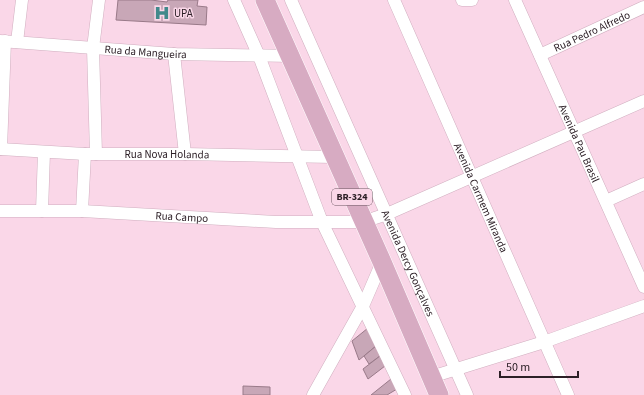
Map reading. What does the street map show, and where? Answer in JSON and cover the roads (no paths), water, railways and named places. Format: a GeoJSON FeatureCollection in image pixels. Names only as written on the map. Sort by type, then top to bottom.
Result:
{"type":"FeatureCollection","features":[{"type":"Feature","properties":{"kind":"main road","name":"BR-324"},"geometry":{"type":"LineString","coordinates":[[265,0],[382,262],[439,395]]}},
{"type":"Feature","properties":{"kind":"street"},"geometry":{"type":"LineString","coordinates":[[0,149],[7,41],[22,0]]}},
{"type":"Feature","properties":{"kind":"street"},"geometry":{"type":"LineString","coordinates":[[82,211],[91,154],[93,48],[99,0]]}},
{"type":"Feature","properties":{"kind":"street"},"geometry":{"type":"LineString","coordinates":[[234,0],[259,56],[322,222],[405,395]]}},
{"type":"Feature","properties":{"kind":"street","name":"Avenida Dercy Gonçalves"},"geometry":{"type":"LineString","coordinates":[[291,0],[467,395]]}},
{"type":"Feature","properties":{"kind":"street","name":"Avenida Carmem Miranda"},"geometry":{"type":"LineString","coordinates":[[394,0],[568,395]]}},
{"type":"Feature","properties":{"kind":"street"},"geometry":{"type":"LineString","coordinates":[[462,0],[472,0]]}},
{"type":"Feature","properties":{"kind":"street","name":"Avenida Pau Brasil"},"geometry":{"type":"LineString","coordinates":[[516,0],[606,201],[641,271],[644,287]]}},
{"type":"Feature","properties":{"kind":"street","name":"Rua Pedro Alfredo"},"geometry":{"type":"LineString","coordinates":[[540,55],[644,7]]}},
{"type":"Feature","properties":{"kind":"street","name":"Rua da Mangueira"},"geometry":{"type":"LineString","coordinates":[[7,41],[174,54],[291,56]]}},
{"type":"Feature","properties":{"kind":"street"},"geometry":{"type":"LineString","coordinates":[[174,54],[185,154]]}},
{"type":"Feature","properties":{"kind":"street","name":"Rua Campo"},"geometry":{"type":"LineString","coordinates":[[0,211],[82,211],[276,222],[363,222],[387,214],[644,101]]}},
{"type":"Feature","properties":{"kind":"street","name":"Rua Nova Holanda"},"geometry":{"type":"LineString","coordinates":[[0,149],[91,154],[334,157]]}},
{"type":"Feature","properties":{"kind":"street"},"geometry":{"type":"LineString","coordinates":[[42,211],[44,152]]}},
{"type":"Feature","properties":{"kind":"street"},"geometry":{"type":"LineString","coordinates":[[606,201],[644,184]]}},
{"type":"Feature","properties":{"kind":"street"},"geometry":{"type":"LineString","coordinates":[[313,395],[363,306],[382,262]]}},
{"type":"Feature","properties":{"kind":"street"},"geometry":{"type":"LineString","coordinates":[[431,377],[544,342],[644,306]]}},
{"type":"Feature","properties":{"kind":"place","name":"UPA"},"geometry":{"type":"Point","coordinates":[162,13]}}]}
